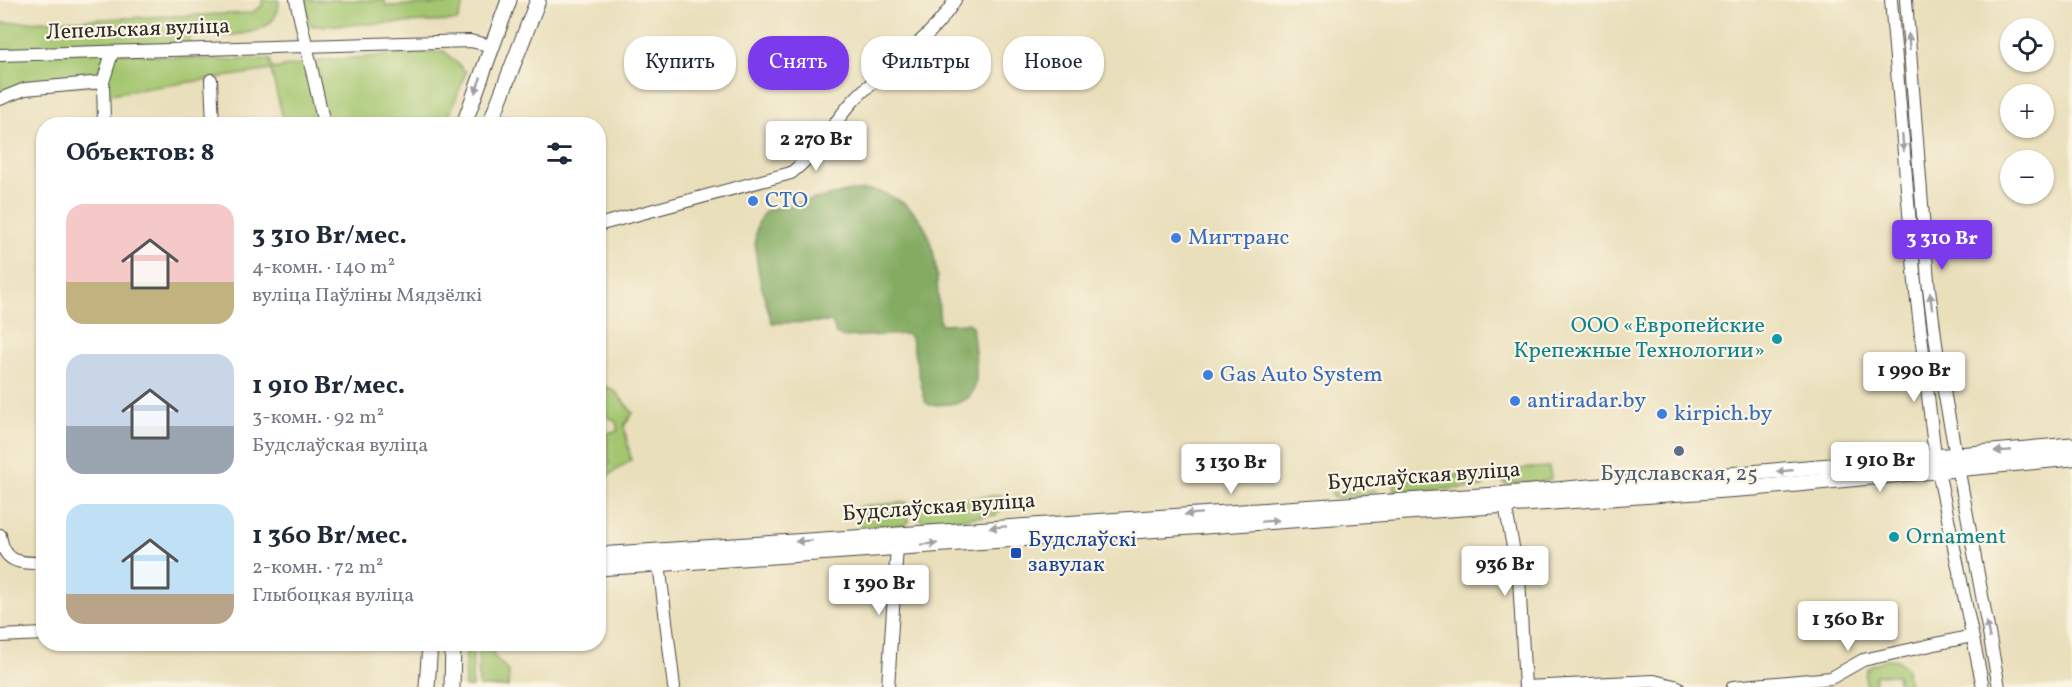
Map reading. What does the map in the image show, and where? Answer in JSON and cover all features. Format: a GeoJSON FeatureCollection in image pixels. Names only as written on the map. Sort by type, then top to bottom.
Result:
{"type":"FeatureCollection","features":[{"type":"Feature","properties":{"kind":"main road"},"geometry":{"type":"LineString","coordinates":[[467,117],[509,0]]}},
{"type":"Feature","properties":{"kind":"main road"},"geometry":{"type":"LineString","coordinates":[[493,117],[538,0]]}},
{"type":"Feature","properties":{"kind":"main road"},"geometry":{"type":"LineString","coordinates":[[493,46],[518,54]]}},
{"type":"Feature","properties":{"kind":"main road","name":"Будслаўская вуліца"},"geometry":{"type":"LineString","coordinates":[[606,567],[1755,488],[2072,445]]}},
{"type":"Feature","properties":{"kind":"main road","name":"Будслаўская вуліца"},"geometry":{"type":"LineString","coordinates":[[1955,461],[2072,458]]}},
{"type":"Feature","properties":{"kind":"main road","name":"Будслаўская вуліца"},"geometry":{"type":"LineString","coordinates":[[606,554],[1936,463]]}},
{"type":"Feature","properties":{"kind":"main road"},"geometry":{"type":"LineString","coordinates":[[427,687],[430,651]]}},
{"type":"Feature","properties":{"kind":"main road"},"geometry":{"type":"LineString","coordinates":[[452,687],[453,651]]}},
{"type":"Feature","properties":{"kind":"street"},"geometry":{"type":"LineString","coordinates":[[296,0],[322,117]]}},
{"type":"Feature","properties":{"kind":"street"},"geometry":{"type":"LineString","coordinates":[[606,223],[791,173],[808,160],[855,98],[940,23],[955,0]]}},
{"type":"Feature","properties":{"kind":"street"},"geometry":{"type":"LineString","coordinates":[[1891,0],[1915,283],[1936,463],[1983,687]]}},
{"type":"Feature","properties":{"kind":"street"},"geometry":{"type":"LineString","coordinates":[[1906,0],[1928,281],[1955,461],[1998,687]]}},
{"type":"Feature","properties":{"kind":"street","name":"Лепельская вуліца"},"geometry":{"type":"LineString","coordinates":[[0,55],[112,53],[305,44],[470,41],[493,46]]}},
{"type":"Feature","properties":{"kind":"street"},"geometry":{"type":"LineString","coordinates":[[104,117],[103,82],[112,53]]}},
{"type":"Feature","properties":{"kind":"street"},"geometry":{"type":"LineString","coordinates":[[210,80],[213,117]]}},
{"type":"Feature","properties":{"kind":"street"},"geometry":{"type":"LineString","coordinates":[[0,99],[25,89],[103,82]]}},
{"type":"Feature","properties":{"kind":"street"},"geometry":{"type":"LineString","coordinates":[[1505,506],[1519,578],[1525,687],[1654,681],[1678,687]]}},
{"type":"Feature","properties":{"kind":"street"},"geometry":{"type":"LineString","coordinates":[[0,535],[10,558],[19,563],[36,563]]}},
{"type":"Feature","properties":{"kind":"street"},"geometry":{"type":"LineString","coordinates":[[888,687],[897,546]]}},
{"type":"Feature","properties":{"kind":"street"},"geometry":{"type":"LineString","coordinates":[[659,562],[674,687]]}},
{"type":"Feature","properties":{"kind":"street"},"geometry":{"type":"LineString","coordinates":[[0,636],[36,634]]}},
{"type":"Feature","properties":{"kind":"street"},"geometry":{"type":"LineString","coordinates":[[1733,687],[1831,678],[1863,660],[1972,636]]}},
{"type":"Feature","properties":{"kind":"green space"},"geometry":{"type":"Polygon","coordinates":[[[262,0],[279,0],[277,14],[259,30],[230,35],[189,36],[189,50],[120,53],[220,60],[270,59],[272,69],[328,60],[444,51],[466,72],[449,117],[282,117],[271,70],[103,95],[103,83],[25,89],[0,99],[0,23],[251,13],[262,6],[262,0]]]}},
{"type":"Feature","properties":{"kind":"green space"},"geometry":{"type":"Polygon","coordinates":[[[305,0],[385,0],[386,6],[449,4],[449,0],[471,0],[465,1],[457,21],[310,26],[305,0]]]}},
{"type":"Feature","properties":{"kind":"green space"},"geometry":{"type":"Polygon","coordinates":[[[872,190],[895,198],[911,210],[923,224],[935,260],[940,324],[968,323],[972,326],[976,365],[975,387],[966,399],[960,402],[929,405],[925,401],[911,338],[906,334],[843,337],[836,334],[832,322],[772,323],[760,281],[755,247],[760,219],[767,210],[850,191],[872,190]]]}},
{"type":"Feature","properties":{"kind":"green space"},"geometry":{"type":"Polygon","coordinates":[[[606,387],[614,390],[633,413],[624,426],[631,460],[606,477],[606,467],[609,464],[606,433],[618,431],[616,422],[606,415],[606,387]]]}},
{"type":"Feature","properties":{"kind":"green space"},"geometry":{"type":"Polygon","coordinates":[[[1549,467],[1551,478],[1547,481],[1505,484],[1502,480],[1503,470],[1549,467]]]}},
{"type":"Feature","properties":{"kind":"green space"},"geometry":{"type":"Polygon","coordinates":[[[1482,473],[1488,479],[1482,487],[1394,492],[1393,484],[1401,479],[1482,473]]]}},
{"type":"Feature","properties":{"kind":"green space"},"geometry":{"type":"Polygon","coordinates":[[[1376,490],[1368,497],[1333,498],[1331,493],[1376,490]]]}},
{"type":"Feature","properties":{"kind":"green space"},"geometry":{"type":"Polygon","coordinates":[[[1002,495],[1001,510],[996,515],[924,522],[919,518],[918,502],[1002,495]]]}},
{"type":"Feature","properties":{"kind":"green space"},"geometry":{"type":"Polygon","coordinates":[[[907,502],[909,522],[905,525],[861,528],[858,507],[907,502]]]}},
{"type":"Feature","properties":{"kind":"green space"},"geometry":{"type":"Polygon","coordinates":[[[1878,607],[1883,632],[1866,636],[1861,611],[1878,607]]]}},
{"type":"Feature","properties":{"kind":"green space"},"geometry":{"type":"Polygon","coordinates":[[[466,651],[473,651],[472,687],[465,687],[466,651]]]}},
{"type":"Feature","properties":{"kind":"green space"},"geometry":{"type":"Polygon","coordinates":[[[478,651],[493,651],[494,656],[509,672],[508,687],[479,687],[478,651]]]}},
{"type":"Feature","properties":{"kind":"green space"},"geometry":{"type":"Polygon","coordinates":[[[1886,659],[1897,660],[1907,669],[1909,687],[1899,687],[1897,675],[1875,675],[1874,687],[1866,687],[1865,675],[1868,667],[1886,659]]]}},
{"type":"Feature","properties":{"kind":"place","name":"СТО"},"geometry":{"type":"Point","coordinates":[753,201]}},
{"type":"Feature","properties":{"kind":"place","name":"Мигтранс"},"geometry":{"type":"Point","coordinates":[1176,238]}},
{"type":"Feature","properties":{"kind":"place","name":"ООО «Европейские Крепежные Технологии»"},"geometry":{"type":"Point","coordinates":[1777,339]}},
{"type":"Feature","properties":{"kind":"place","name":"Gas Auto System"},"geometry":{"type":"Point","coordinates":[1208,375]}},
{"type":"Feature","properties":{"kind":"place","name":"antiradar.by"},"geometry":{"type":"Point","coordinates":[1515,401]}},
{"type":"Feature","properties":{"kind":"place","name":"kirpich.by"},"geometry":{"type":"Point","coordinates":[1662,414]}},
{"type":"Feature","properties":{"kind":"place","name":"Будславская, 25"},"geometry":{"type":"Point","coordinates":[1679,451]}},
{"type":"Feature","properties":{"kind":"place","name":"Ornament"},"geometry":{"type":"Point","coordinates":[1894,537]}},
{"type":"Feature","properties":{"kind":"place","name":"Будслаўскі завулак"},"geometry":{"type":"Point","coordinates":[1016,553]}}]}
